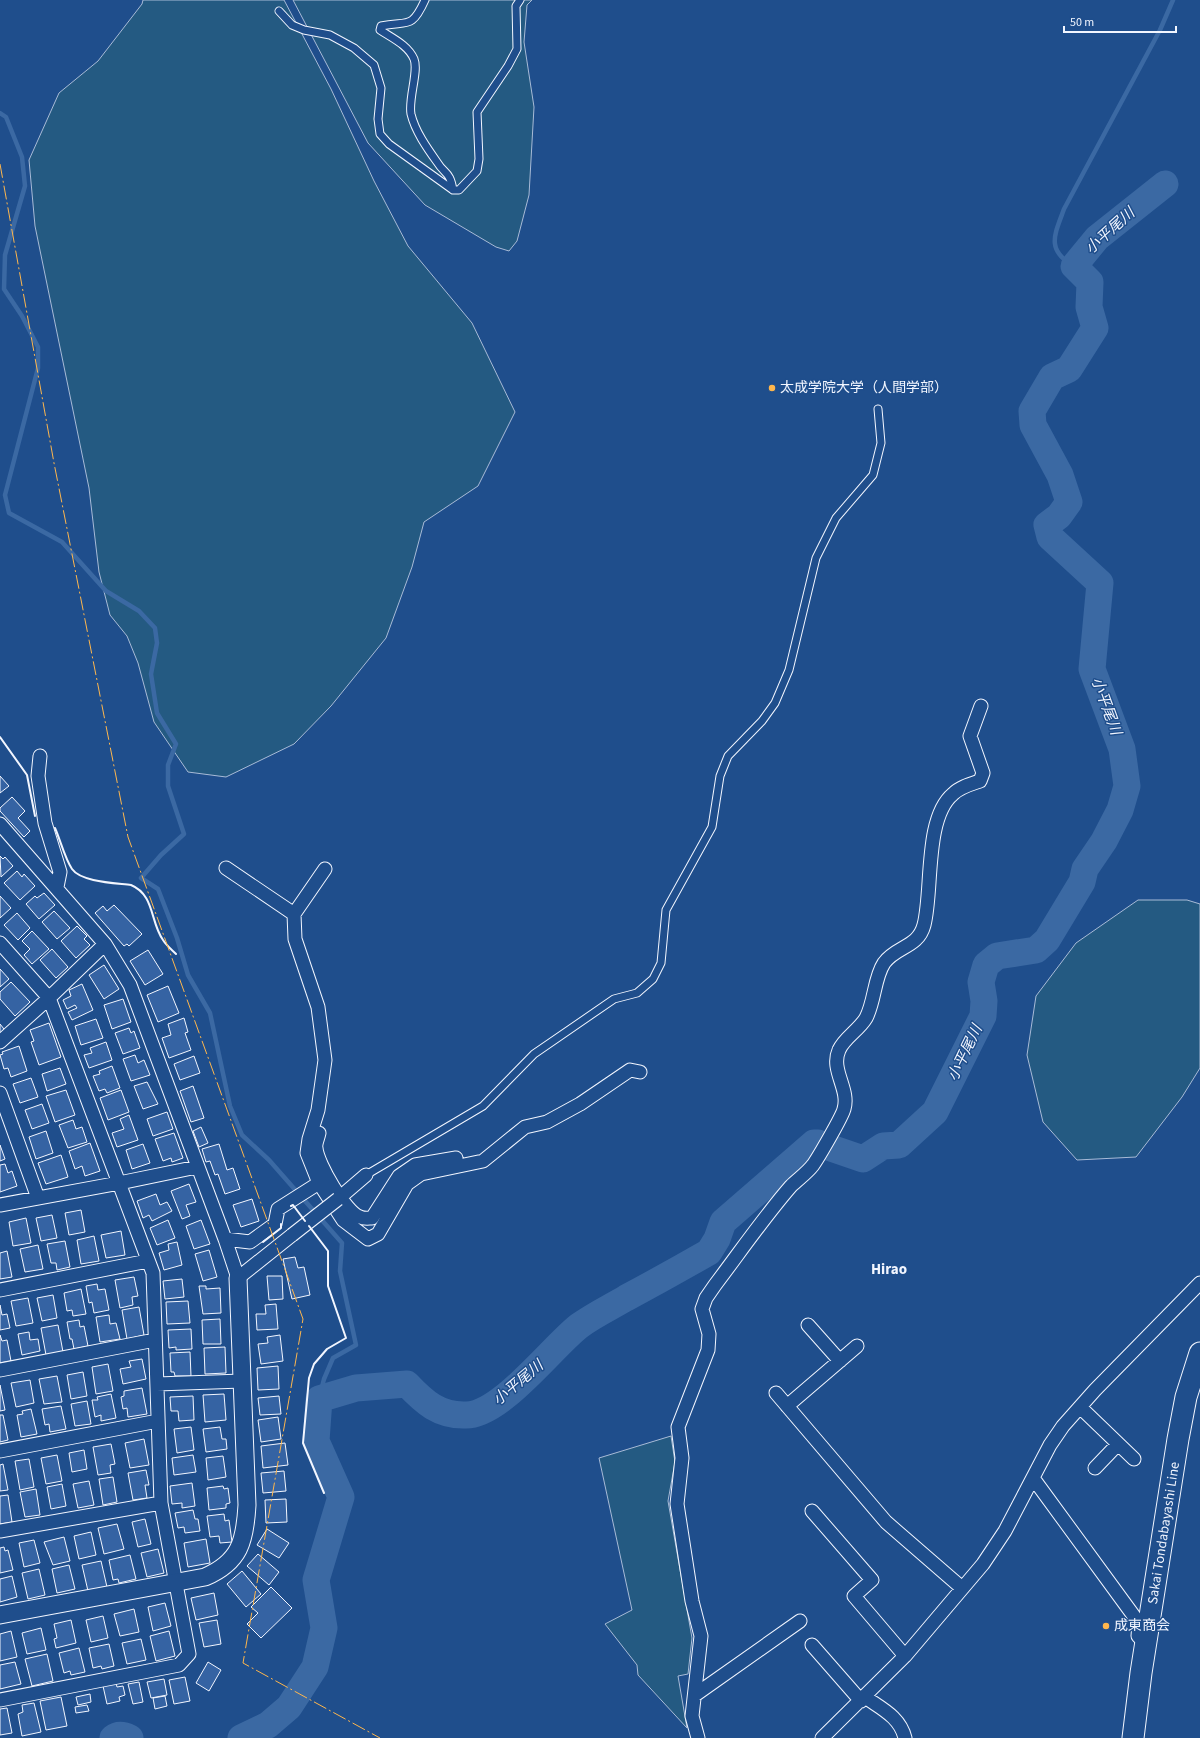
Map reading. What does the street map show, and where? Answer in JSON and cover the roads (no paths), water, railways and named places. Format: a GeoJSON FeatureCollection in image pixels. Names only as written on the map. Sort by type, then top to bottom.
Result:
{"type":"FeatureCollection","features":[{"type":"Feature","properties":{"kind":"main road","name":"Sakai Tondabayashi Line"},"geometry":{"type":"LineString","coordinates":[[1133,1738],[1146,1643],[1186,1397],[1200,1353]]}},
{"type":"Feature","properties":{"kind":"street"},"geometry":{"type":"LineString","coordinates":[[698,1738],[692,1716],[701,1636],[692,1601],[676,1504],[682,1458],[678,1428],[708,1350],[709,1334],[702,1309],[706,1298],[715,1285],[792,1186],[813,1165],[844,1109],[845,1093],[836,1065],[839,1050],[866,1019],[873,1003],[880,973],[884,963],[897,951],[916,942],[924,926],[934,836],[940,813],[952,794],[962,788],[980,781],[983,773],[970,736],[981,706]]}},
{"type":"Feature","properties":{"kind":"street"},"geometry":{"type":"LineString","coordinates":[[40,756],[38,776],[45,822],[60,872],[57,888]]}},
{"type":"Feature","properties":{"kind":"street"},"geometry":{"type":"LineString","coordinates":[[0,824],[105,944],[130,985],[225,1239],[238,1278],[247,1505],[246,1528],[242,1543],[233,1559],[219,1571],[205,1577],[176,1583],[0,1616]]}},
{"type":"Feature","properties":{"kind":"street"},"geometry":{"type":"LineString","coordinates":[[226,868],[294,914]]}},
{"type":"Feature","properties":{"kind":"street"},"geometry":{"type":"LineString","coordinates":[[325,869],[294,914],[295,939],[318,1007],[324,1039],[325,1060],[322,1085],[307,1153],[317,1184],[343,1220],[368,1239],[378,1234],[407,1184],[421,1174],[482,1161],[525,1127],[554,1119],[580,1104],[630,1070],[640,1072]]}},
{"type":"Feature","properties":{"kind":"street"},"geometry":{"type":"LineString","coordinates":[[0,943],[49,998],[153,1273],[161,1503],[189,1654],[179,1665],[0,1700]]}},
{"type":"Feature","properties":{"kind":"street"},"geometry":{"type":"LineString","coordinates":[[0,1042],[49,998],[105,944]]}},
{"type":"Feature","properties":{"kind":"street"},"geometry":{"type":"LineString","coordinates":[[324,1039],[331,1038],[330,1077],[324,1115],[315,1147],[320,1164],[339,1198],[356,1215],[360,1217],[372,1218],[399,1176],[415,1165],[468,1156],[482,1161]]}},
{"type":"Feature","properties":{"kind":"street"},"geometry":{"type":"LineString","coordinates":[[0,1093],[38,1198]]}},
{"type":"Feature","properties":{"kind":"street"},"geometry":{"type":"LineString","coordinates":[[0,1205],[197,1167]]}},
{"type":"Feature","properties":{"kind":"street"},"geometry":{"type":"LineString","coordinates":[[238,1278],[366,1175]]}},
{"type":"Feature","properties":{"kind":"street"},"geometry":{"type":"LineString","coordinates":[[225,1239],[250,1242],[275,1224],[278,1209],[317,1184]]}},
{"type":"Feature","properties":{"kind":"street"},"geometry":{"type":"LineString","coordinates":[[0,1290],[148,1261]]}},
{"type":"Feature","properties":{"kind":"street"},"geometry":{"type":"LineString","coordinates":[[822,1738],[906,1656],[983,1564],[1005,1531],[1063,1426],[1200,1283]]}},
{"type":"Feature","properties":{"kind":"street"},"geometry":{"type":"LineString","coordinates":[[808,1325],[840,1361]]}},
{"type":"Feature","properties":{"kind":"street"},"geometry":{"type":"LineString","coordinates":[[0,1370],[155,1340]]}},
{"type":"Feature","properties":{"kind":"street"},"geometry":{"type":"LineString","coordinates":[[787,1406],[857,1346]]}},
{"type":"Feature","properties":{"kind":"street"},"geometry":{"type":"LineString","coordinates":[[156,1384],[242,1381]]}},
{"type":"Feature","properties":{"kind":"street"},"geometry":{"type":"LineString","coordinates":[[776,1393],[886,1522],[962,1588]]}},
{"type":"Feature","properties":{"kind":"street"},"geometry":{"type":"LineString","coordinates":[[1080,1407],[1134,1459]]}},
{"type":"Feature","properties":{"kind":"street"},"geometry":{"type":"LineString","coordinates":[[0,1451],[158,1421]]}},
{"type":"Feature","properties":{"kind":"street"},"geometry":{"type":"LineString","coordinates":[[1095,1468],[1118,1444]]}},
{"type":"Feature","properties":{"kind":"street"},"geometry":{"type":"LineString","coordinates":[[1033,1478],[1139,1623],[1138,1636],[1146,1643]]}},
{"type":"Feature","properties":{"kind":"street"},"geometry":{"type":"LineString","coordinates":[[0,1531],[161,1503]]}},
{"type":"Feature","properties":{"kind":"street"},"geometry":{"type":"LineString","coordinates":[[812,1511],[872,1580],[854,1596],[906,1656]]}},
{"type":"Feature","properties":{"kind":"street"},"geometry":{"type":"LineString","coordinates":[[695,1695],[800,1621]]}},
{"type":"Feature","properties":{"kind":"street"},"geometry":{"type":"LineString","coordinates":[[812,1645],[863,1699],[896,1719],[903,1727],[905,1738]]}},
{"type":"Feature","properties":{"kind":"lane"},"geometry":{"type":"LineString","coordinates":[[425,0],[420,12],[413,20],[404,24],[380,26],[380,30],[400,42],[410,52],[415,61],[411,112],[415,125],[438,164],[451,176],[453,190]]}},
{"type":"Feature","properties":{"kind":"lane"},"geometry":{"type":"LineString","coordinates":[[279,11],[292,25],[304,30],[330,35],[354,48],[374,65],[381,88],[378,119],[380,134],[389,144],[453,190],[460,190],[477,171],[479,159],[477,112],[508,66],[517,49],[516,6],[520,0]]}},
{"type":"Feature","properties":{"kind":"lane"},"geometry":{"type":"LineString","coordinates":[[366,1175],[483,1106],[534,1054],[614,999],[637,993],[653,979],[661,963],[666,910],[712,828],[720,776],[728,756],[762,721],[775,703],[790,670],[816,558],[836,518],[873,476],[881,443],[878,409]]}},
{"type":"Feature","properties":{"kind":"waterway"},"geometry":{"type":"LineString","coordinates":[[1074,266],[1065,260],[1056,248],[1056,234],[1064,209],[1160,30],[1173,0]]}},
{"type":"Feature","properties":{"kind":"waterway"},"geometry":{"type":"LineString","coordinates":[[0,113],[6,117],[22,157],[25,186],[5,255],[4,289],[22,316],[38,347],[38,368],[5,495],[9,513],[62,542],[106,591],[139,611],[155,628],[157,643],[151,674],[157,713],[176,744],[168,765],[168,786],[184,834],[161,855],[141,878],[158,889],[177,938],[188,975],[210,1013],[230,1106],[242,1135],[269,1160],[342,1243],[340,1271],[356,1345],[333,1358],[324,1379],[319,1399]]}},
{"type":"Feature","properties":{"kind":"waterway","name":"小平尾川"},"geometry":{"type":"LineString","coordinates":[[828,1147],[863,1159],[883,1146],[899,1145],[935,1112],[983,1016],[984,1001],[981,982],[986,965],[997,956],[1036,950],[1047,940],[1082,882],[1085,869],[1104,841],[1120,810],[1127,786],[1122,749],[1092,669],[1100,583],[1050,537],[1047,525],[1059,516],[1069,502],[1060,475],[1033,425],[1032,411],[1052,377],[1069,369],[1095,328],[1089,307],[1090,282],[1074,266],[1097,238],[1165,184]]}},
{"type":"Feature","properties":{"kind":"waterway","name":"小平尾川"},"geometry":{"type":"LineString","coordinates":[[241,1738],[268,1725],[289,1707],[315,1667],[324,1628],[316,1580],[341,1497],[316,1441],[319,1399],[356,1388],[407,1384],[426,1402],[440,1410],[456,1415],[466,1415],[480,1412],[495,1404],[510,1392],[579,1326],[709,1252],[717,1239],[723,1222],[814,1143],[818,1143]]}},
{"type":"Feature","properties":{"kind":"waterway","name":"小平尾川"},"geometry":{"type":"LineString","coordinates":[[113,1738],[121,1735],[130,1738]]}},
{"type":"Feature","properties":{"kind":"place","name":"太成学院大学（人間学部）"},"geometry":{"type":"Point","coordinates":[772,388]}},
{"type":"Feature","properties":{"kind":"place","name":"成東商会"},"geometry":{"type":"Point","coordinates":[1106,1626]}},
{"type":"Feature","properties":{"kind":"district","name":"Hirao"},"geometry":{"type":"Point","coordinates":[889,1269]}}]}
